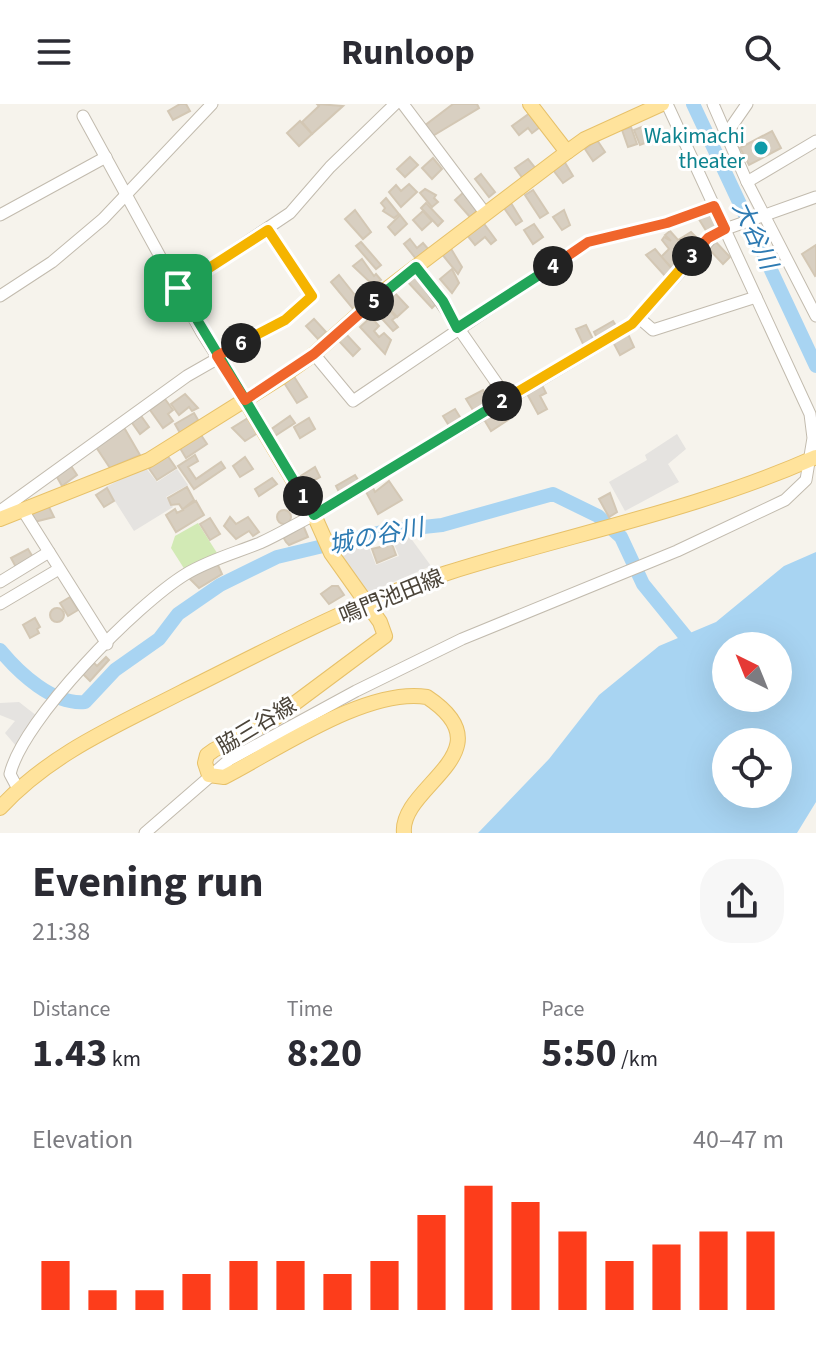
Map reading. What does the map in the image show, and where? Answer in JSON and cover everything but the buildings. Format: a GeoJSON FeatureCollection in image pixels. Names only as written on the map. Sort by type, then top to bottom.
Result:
{"type":"FeatureCollection","features":[{"type":"Feature","properties":{"kind":"main road"},"geometry":{"type":"LineString","coordinates":[[530,104],[567,152]]}},
{"type":"Feature","properties":{"kind":"main road"},"geometry":{"type":"LineString","coordinates":[[0,515],[124,472],[245,400],[314,354],[416,267],[585,139],[665,104]]}},
{"type":"Feature","properties":{"kind":"main road","name":"脇三谷線"},"geometry":{"type":"LineString","coordinates":[[245,400],[314,515],[328,547],[364,604],[385,629],[381,641],[275,718],[207,755],[205,763],[209,775],[224,777],[320,727],[385,700],[410,694],[427,697],[450,718],[455,744],[444,772],[406,815],[404,833]]}},
{"type":"Feature","properties":{"kind":"main road","name":"鳴門池田線"},"geometry":{"type":"LineString","coordinates":[[0,808],[18,789],[77,745],[364,604],[447,573],[717,496],[813,458]]}},
{"type":"Feature","properties":{"kind":"street"},"geometry":{"type":"LineString","coordinates":[[0,296],[70,249],[127,195],[212,104]]}},
{"type":"Feature","properties":{"kind":"street"},"geometry":{"type":"LineString","coordinates":[[178,288],[290,213],[330,167],[395,104]]}},
{"type":"Feature","properties":{"kind":"street"},"geometry":{"type":"LineString","coordinates":[[403,104],[485,213]]}},
{"type":"Feature","properties":{"kind":"street"},"geometry":{"type":"LineString","coordinates":[[145,833],[229,760],[408,664],[677,551],[785,500],[806,480],[813,458],[810,414],[727,229],[665,104]]}},
{"type":"Feature","properties":{"kind":"street"},"geometry":{"type":"LineString","coordinates":[[713,104],[764,218],[816,316]]}},
{"type":"Feature","properties":{"kind":"street"},"geometry":{"type":"LineString","coordinates":[[727,133],[747,104]]}},
{"type":"Feature","properties":{"kind":"street"},"geometry":{"type":"LineString","coordinates":[[83,116],[178,288],[245,400]]}},
{"type":"Feature","properties":{"kind":"street"},"geometry":{"type":"LineString","coordinates":[[747,182],[816,141]]}},
{"type":"Feature","properties":{"kind":"street"},"geometry":{"type":"LineString","coordinates":[[0,215],[106,157]]}},
{"type":"Feature","properties":{"kind":"street"},"geometry":{"type":"LineString","coordinates":[[18,789],[10,774],[13,760],[58,695],[163,590],[184,575],[262,542],[314,515],[616,335],[638,317],[708,238],[816,197]]}},
{"type":"Feature","properties":{"kind":"street"},"geometry":{"type":"LineString","coordinates":[[314,354],[353,401],[588,242],[667,223],[714,206]]}},
{"type":"Feature","properties":{"kind":"street"},"geometry":{"type":"LineString","coordinates":[[0,515],[217,356],[285,320],[312,296],[268,230]]}},
{"type":"Feature","properties":{"kind":"street"},"geometry":{"type":"LineString","coordinates":[[416,267],[443,301],[457,328],[507,398]]}},
{"type":"Feature","properties":{"kind":"street"},"geometry":{"type":"LineString","coordinates":[[638,317],[653,330],[756,297]]}},
{"type":"Feature","properties":{"kind":"street"},"geometry":{"type":"LineString","coordinates":[[22,509],[107,644]]}},
{"type":"Feature","properties":{"kind":"street"},"geometry":{"type":"LineString","coordinates":[[0,582],[49,552]]}},
{"type":"Feature","properties":{"kind":"street"},"geometry":{"type":"LineString","coordinates":[[0,604],[59,569]]}},
{"type":"Feature","properties":{"kind":"green space"},"geometry":{"type":"Polygon","coordinates":[[[198,523],[217,553],[185,570],[171,548],[175,536],[198,523]]]}},
{"type":"Feature","properties":{"kind":"shaded area"},"geometry":{"type":"Polygon","coordinates":[[[677,434],[686,449],[668,464],[679,482],[625,511],[609,482],[647,460],[645,455],[677,434]]]}},
{"type":"Feature","properties":{"kind":"shaded area"},"geometry":{"type":"Polygon","coordinates":[[[145,467],[157,482],[177,469],[188,485],[166,497],[173,507],[134,531],[106,487],[145,467]]]}},
{"type":"Feature","properties":{"kind":"shaded area"},"geometry":{"type":"Polygon","coordinates":[[[407,533],[431,566],[363,595],[333,553],[367,542],[376,565],[399,556],[391,537],[407,533]]]}},
{"type":"Feature","properties":{"kind":"shaded area"},"geometry":{"type":"Polygon","coordinates":[[[19,702],[37,716],[17,747],[5,733],[15,721],[0,715],[0,703],[19,702]]]}},
{"type":"Feature","properties":{"kind":"water"},"geometry":{"type":"Polygon","coordinates":[[[816,552],[816,802],[797,833],[478,833],[549,759],[599,695],[659,646],[716,622],[784,566],[816,552]]]}},
{"type":"Feature","properties":{"kind":"waterway","name":"大谷川"},"geometry":{"type":"LineString","coordinates":[[693,104],[816,366]]}},
{"type":"Feature","properties":{"kind":"waterway","name":"城の谷川"},"geometry":{"type":"LineString","coordinates":[[0,650],[27,677],[49,693],[73,702],[85,702],[115,670],[159,639],[178,614],[220,585],[277,557],[386,531],[442,525],[553,494],[598,516],[621,537],[643,584],[695,648]]}},
{"type":"Feature","properties":{"kind":"place","name":"Wakimachi theater"},"geometry":{"type":"Point","coordinates":[761,148]}},
{"type":"Feature","properties":{"kind":"route"},"geometry":{"type":"LineString","coordinates":[[178,288],[202,333],[245,400],[265,428],[314,515],[632,324],[708,238],[725,229],[714,206],[667,223],[588,242],[457,328],[443,301],[416,267],[314,354],[245,400],[217,356],[285,320],[312,296],[312,291],[268,230],[212,269],[178,288]]}}]}
